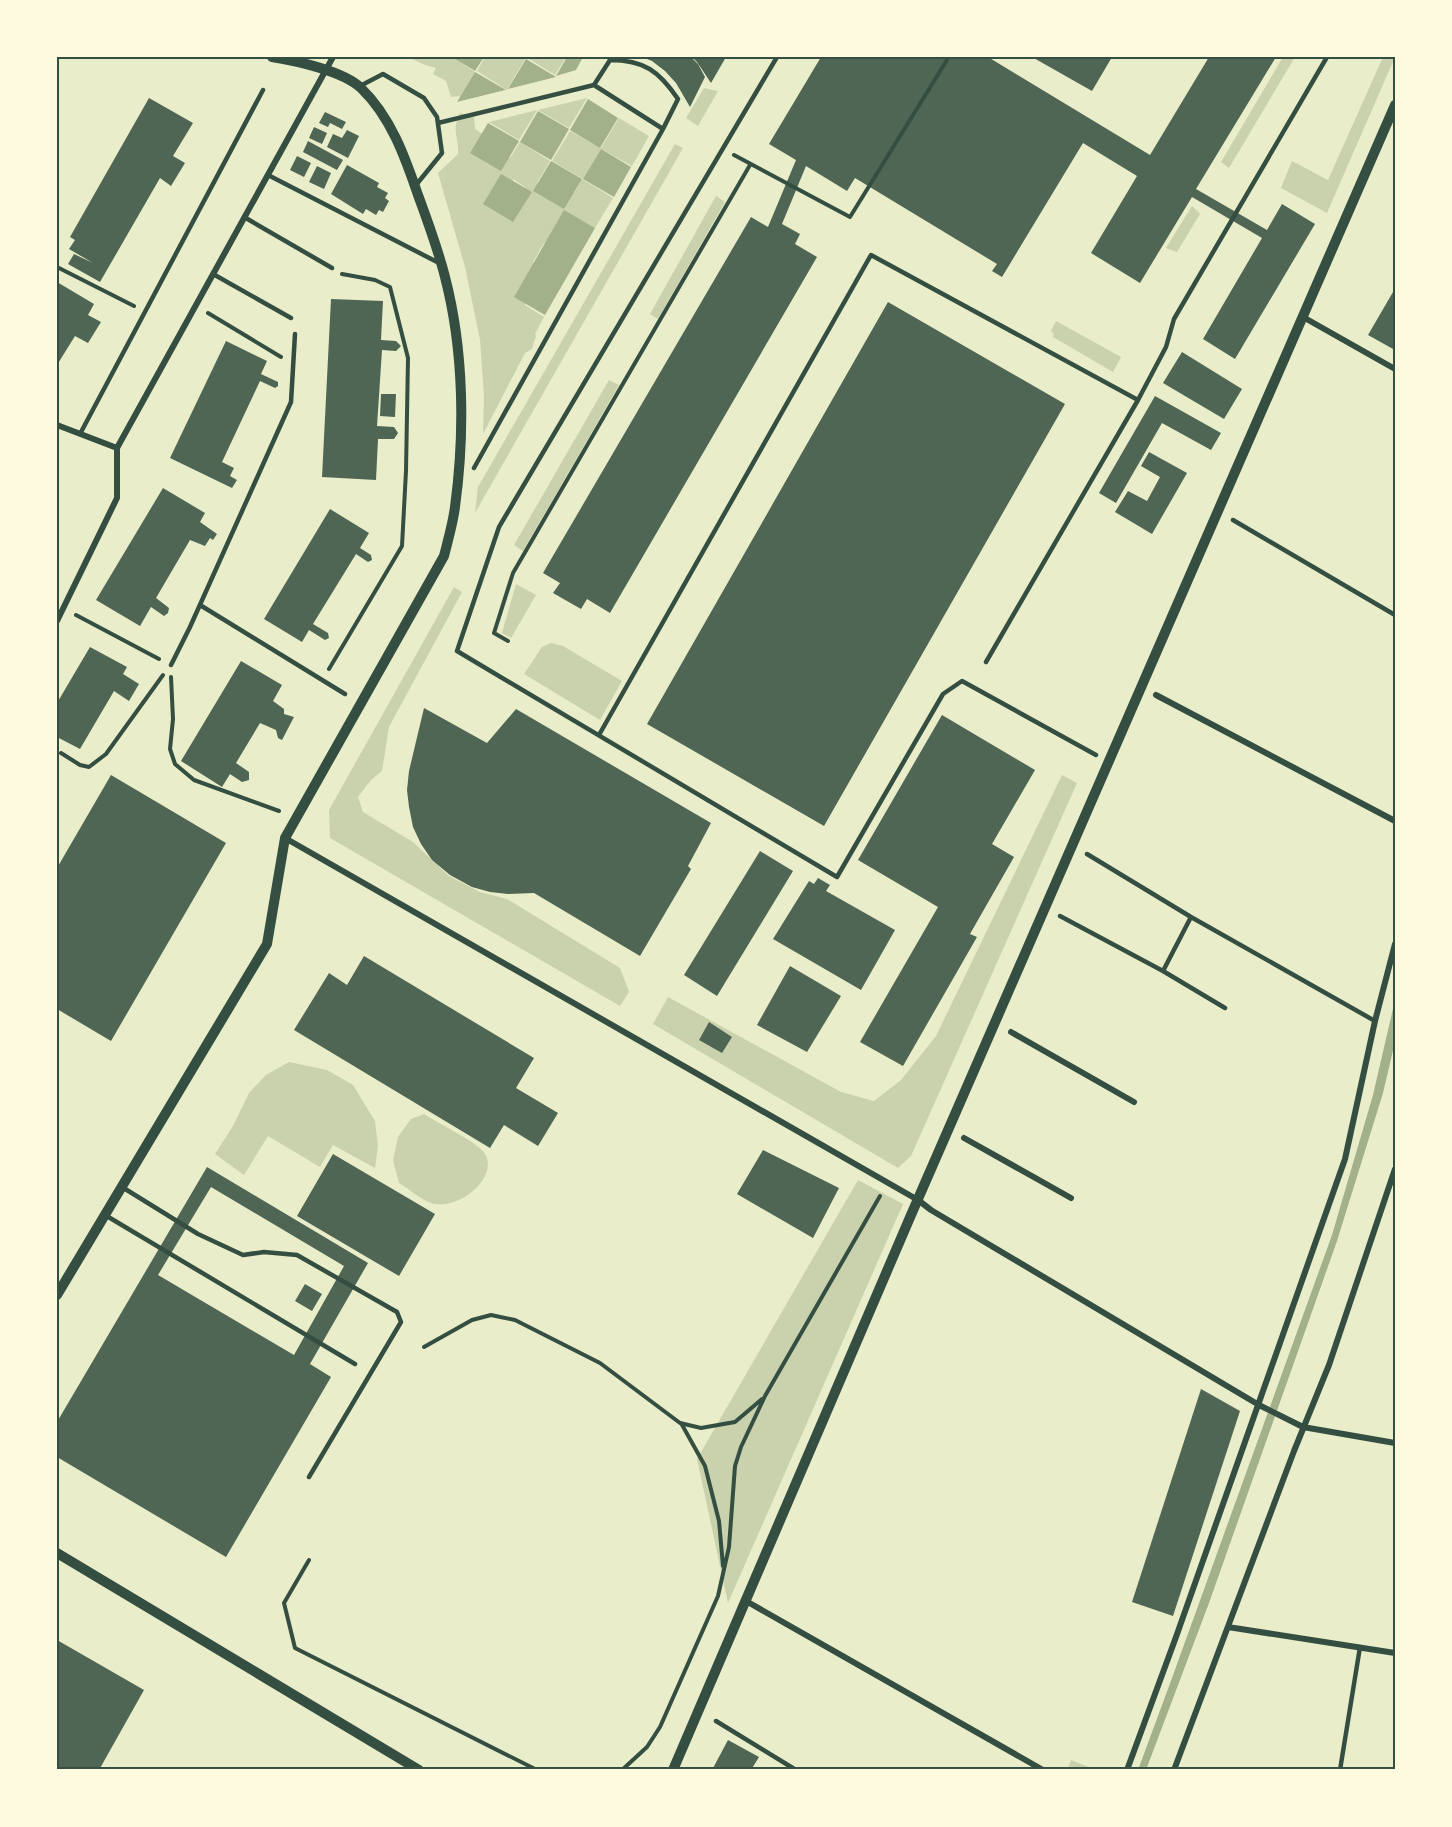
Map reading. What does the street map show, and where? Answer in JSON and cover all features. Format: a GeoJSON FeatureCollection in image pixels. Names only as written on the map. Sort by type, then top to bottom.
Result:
{"type":"FeatureCollection","features":[{"type":"Feature","properties":{"kind":"street"},"geometry":{"type":"LineString","coordinates":[[57,1295],[267,944],[285,838],[444,556],[455,508],[461,384],[453,318],[441,264],[401,147],[378,107],[360,86],[326,69],[272,57]]}},
{"type":"Feature","properties":{"kind":"street"},"geometry":{"type":"LineString","coordinates":[[57,621],[117,498],[117,448],[333,57]]}},
{"type":"Feature","properties":{"kind":"street"},"geometry":{"type":"LineString","coordinates":[[673,1770],[918,1200],[1395,105]]}},
{"type":"Feature","properties":{"kind":"street"},"geometry":{"type":"LineString","coordinates":[[1302,317],[1395,369]]}},
{"type":"Feature","properties":{"kind":"street"},"geometry":{"type":"LineString","coordinates":[[57,425],[117,448]]}},
{"type":"Feature","properties":{"kind":"street"},"geometry":{"type":"LineString","coordinates":[[1156,695],[1395,821]]}},
{"type":"Feature","properties":{"kind":"street"},"geometry":{"type":"LineString","coordinates":[[285,838],[918,1200],[931,1210],[1259,1405],[1303,1427],[1395,1443]]}},
{"type":"Feature","properties":{"kind":"street"},"geometry":{"type":"LineString","coordinates":[[1127,1770],[1345,1159],[1375,1021],[1395,944]]}},
{"type":"Feature","properties":{"kind":"street"},"geometry":{"type":"LineString","coordinates":[[1011,1032],[1134,1102]]}},
{"type":"Feature","properties":{"kind":"street"},"geometry":{"type":"LineString","coordinates":[[964,1138],[1071,1198]]}},
{"type":"Feature","properties":{"kind":"street"},"geometry":{"type":"LineString","coordinates":[[1174,1770],[1303,1427],[1329,1365],[1395,1169]]}},
{"type":"Feature","properties":{"kind":"street"},"geometry":{"type":"LineString","coordinates":[[57,1553],[419,1770]]}},
{"type":"Feature","properties":{"kind":"street"},"geometry":{"type":"LineString","coordinates":[[746,1601],[1043,1770]]}},
{"type":"Feature","properties":{"kind":"street"},"geometry":{"type":"LineString","coordinates":[[1228,1627],[1395,1653]]}},
{"type":"Feature","properties":{"kind":"lane"},"geometry":{"type":"LineString","coordinates":[[777,57],[499,527],[457,651],[837,878],[943,694],[962,681],[1096,755]]}},
{"type":"Feature","properties":{"kind":"lane"},"geometry":{"type":"LineString","coordinates":[[986,662],[1138,400],[1166,347],[1174,319],[1327,57]]}},
{"type":"Feature","properties":{"kind":"lane"},"geometry":{"type":"LineString","coordinates":[[438,123],[594,85],[610,60],[628,60],[646,66],[661,78],[678,99],[474,468]]}},
{"type":"Feature","properties":{"kind":"lane"},"geometry":{"type":"LineString","coordinates":[[360,86],[383,74],[424,98],[437,117],[442,153],[415,186]]}},
{"type":"Feature","properties":{"kind":"lane"},"geometry":{"type":"LineString","coordinates":[[594,85],[663,129]]}},
{"type":"Feature","properties":{"kind":"lane"},"geometry":{"type":"LineString","coordinates":[[80,434],[263,90]]}},
{"type":"Feature","properties":{"kind":"lane"},"geometry":{"type":"LineString","coordinates":[[268,175],[441,264]]}},
{"type":"Feature","properties":{"kind":"lane"},"geometry":{"type":"LineString","coordinates":[[244,217],[332,268]]}},
{"type":"Feature","properties":{"kind":"lane"},"geometry":{"type":"LineString","coordinates":[[599,735],[871,255],[1138,400]]}},
{"type":"Feature","properties":{"kind":"lane"},"geometry":{"type":"LineString","coordinates":[[213,274],[291,318]]}},
{"type":"Feature","properties":{"kind":"lane"},"geometry":{"type":"LineString","coordinates":[[171,665],[291,402],[295,334]]}},
{"type":"Feature","properties":{"kind":"lane"},"geometry":{"type":"LineString","coordinates":[[1233,520],[1395,615]]}},
{"type":"Feature","properties":{"kind":"lane"},"geometry":{"type":"LineString","coordinates":[[200,605],[345,694]]}},
{"type":"Feature","properties":{"kind":"lane"},"geometry":{"type":"LineString","coordinates":[[1087,854],[1191,917],[1375,1021]]}},
{"type":"Feature","properties":{"kind":"lane"},"geometry":{"type":"LineString","coordinates":[[1060,916],[1163,971],[1226,1008]]}},
{"type":"Feature","properties":{"kind":"lane"},"geometry":{"type":"LineString","coordinates":[[1163,971],[1191,917]]}},
{"type":"Feature","properties":{"kind":"lane"},"geometry":{"type":"LineString","coordinates":[[122,1187],[198,1234],[243,1255],[264,1252],[297,1255],[397,1312],[401,1322],[309,1477]]}},
{"type":"Feature","properties":{"kind":"lane"},"geometry":{"type":"LineString","coordinates":[[105,1215],[355,1364]]}},
{"type":"Feature","properties":{"kind":"lane"},"geometry":{"type":"LineString","coordinates":[[1340,1770],[1360,1647]]}},
{"type":"Feature","properties":{"kind":"lane"},"geometry":{"type":"LineString","coordinates":[[716,1721],[796,1770]]}},
{"type":"Feature","properties":{"kind":"path"},"geometry":{"type":"LineString","coordinates":[[723,148],[750,165],[850,217],[947,60]]}},
{"type":"Feature","properties":{"kind":"path"},"geometry":{"type":"LineString","coordinates":[[508,641],[494,633],[513,573],[750,165]]}},
{"type":"Feature","properties":{"kind":"path"},"geometry":{"type":"LineString","coordinates":[[57,267],[146,312]]}},
{"type":"Feature","properties":{"kind":"path"},"geometry":{"type":"LineString","coordinates":[[323,680],[402,546],[409,376],[408,358],[390,287],[375,279],[342,274],[332,268]]}},
{"type":"Feature","properties":{"kind":"path"},"geometry":{"type":"LineString","coordinates":[[196,305],[276,353],[293,367]]}},
{"type":"Feature","properties":{"kind":"path"},"geometry":{"type":"LineString","coordinates":[[63,608],[171,665]]}},
{"type":"Feature","properties":{"kind":"path"},"geometry":{"type":"LineString","coordinates":[[61,753],[80,765],[89,767],[106,754],[171,665]]}},
{"type":"Feature","properties":{"kind":"path"},"geometry":{"type":"LineString","coordinates":[[171,665],[173,736],[170,749],[175,764],[194,780],[279,811]]}},
{"type":"Feature","properties":{"kind":"path"},"geometry":{"type":"LineString","coordinates":[[623,1769],[647,1747],[660,1727],[718,1596],[729,1547],[735,1466],[741,1447],[765,1396],[880,1196]]}},
{"type":"Feature","properties":{"kind":"path"},"geometry":{"type":"LineString","coordinates":[[424,1347],[472,1320],[491,1315],[514,1320],[600,1363],[680,1422],[701,1428],[735,1422],[765,1396]]}},
{"type":"Feature","properties":{"kind":"path"},"geometry":{"type":"LineString","coordinates":[[680,1422],[705,1466],[719,1521],[724,1569]]}},
{"type":"Feature","properties":{"kind":"path"},"geometry":{"type":"LineString","coordinates":[[309,1560],[284,1603],[295,1648],[537,1770]]}},
{"type":"Feature","properties":{"kind":"shaded area"},"geometry":{"type":"Polygon","coordinates":[[[408,57],[472,57],[461,63],[475,72],[461,96],[451,97],[446,81],[433,74],[436,68],[408,57]]]}},
{"type":"Feature","properties":{"kind":"shaded area"},"geometry":{"type":"Polygon","coordinates":[[[452,57],[484,57],[475,71],[452,57]]]}},
{"type":"Feature","properties":{"kind":"shaded area"},"geometry":{"type":"Polygon","coordinates":[[[485,57],[525,59],[507,90],[477,71],[485,57]]]}},
{"type":"Feature","properties":{"kind":"shaded area"},"geometry":{"type":"Polygon","coordinates":[[[526,57],[566,57],[555,75],[526,57]]]}},
{"type":"Feature","properties":{"kind":"shaded area"},"geometry":{"type":"Polygon","coordinates":[[[567,57],[583,57],[576,70],[556,76],[567,57]]]}},
{"type":"Feature","properties":{"kind":"shaded area"},"geometry":{"type":"Polygon","coordinates":[[[1283,57],[1295,57],[1229,168],[1221,162],[1283,57]]]}},
{"type":"Feature","properties":{"kind":"shaded area"},"geometry":{"type":"Polygon","coordinates":[[[1383,57],[1395,57],[1327,213],[1281,188],[1292,161],[1328,180],[1383,57]]]}},
{"type":"Feature","properties":{"kind":"shaded area"},"geometry":{"type":"Polygon","coordinates":[[[526,59],[556,77],[508,89],[526,59]]]}},
{"type":"Feature","properties":{"kind":"shaded area"},"geometry":{"type":"Polygon","coordinates":[[[475,72],[506,90],[457,102],[475,72]]]}},
{"type":"Feature","properties":{"kind":"shaded area"},"geometry":{"type":"Polygon","coordinates":[[[704,88],[718,91],[698,126],[686,118],[704,88]]]}},
{"type":"Feature","properties":{"kind":"shaded area"},"geometry":{"type":"Polygon","coordinates":[[[587,98],[569,128],[538,110],[587,98]]]}},
{"type":"Feature","properties":{"kind":"shaded area"},"geometry":{"type":"Polygon","coordinates":[[[588,99],[618,118],[600,148],[570,130],[588,99]]]}},
{"type":"Feature","properties":{"kind":"shaded area"},"geometry":{"type":"Polygon","coordinates":[[[537,110],[519,140],[489,122],[537,110]]]}},
{"type":"Feature","properties":{"kind":"shaded area"},"geometry":{"type":"Polygon","coordinates":[[[538,111],[569,129],[551,160],[520,142],[538,111]]]}},
{"type":"Feature","properties":{"kind":"shaded area"},"geometry":{"type":"Polygon","coordinates":[[[460,113],[474,117],[475,129],[499,145],[510,158],[520,142],[550,161],[537,183],[565,188],[574,193],[582,179],[613,198],[595,228],[585,222],[561,241],[544,243],[533,262],[534,284],[525,305],[544,317],[535,334],[532,349],[525,353],[483,434],[484,396],[480,340],[465,267],[438,173],[458,154],[457,119],[460,113]],[[513,179],[510,202],[517,206],[525,187],[513,179]]]}},
{"type":"Feature","properties":{"kind":"shaded area"},"geometry":{"type":"Polygon","coordinates":[[[619,118],[649,136],[632,166],[601,149],[583,179],[552,161],[570,131],[601,148],[619,118]]]}},
{"type":"Feature","properties":{"kind":"shaded area"},"geometry":{"type":"Polygon","coordinates":[[[488,123],[519,141],[501,171],[470,153],[488,123]]]}},
{"type":"Feature","properties":{"kind":"shaded area"},"geometry":{"type":"Polygon","coordinates":[[[675,144],[683,148],[475,513],[478,487],[675,144]]]}},
{"type":"Feature","properties":{"kind":"shaded area"},"geometry":{"type":"Polygon","coordinates":[[[601,149],[631,167],[614,197],[583,179],[601,149]]]}},
{"type":"Feature","properties":{"kind":"shaded area"},"geometry":{"type":"Polygon","coordinates":[[[551,161],[582,179],[564,209],[533,191],[551,161]]]}},
{"type":"Feature","properties":{"kind":"shaded area"},"geometry":{"type":"Polygon","coordinates":[[[501,174],[532,192],[513,222],[483,204],[501,174]]]}},
{"type":"Feature","properties":{"kind":"shaded area"},"geometry":{"type":"Polygon","coordinates":[[[716,196],[725,202],[658,319],[650,314],[716,196]]]}},
{"type":"Feature","properties":{"kind":"shaded area"},"geometry":{"type":"Polygon","coordinates":[[[1192,206],[1200,214],[1177,252],[1166,248],[1192,206]]]}},
{"type":"Feature","properties":{"kind":"shaded area"},"geometry":{"type":"Polygon","coordinates":[[[564,210],[595,228],[545,315],[514,297],[564,210]]]}},
{"type":"Feature","properties":{"kind":"shaded area"},"geometry":{"type":"Polygon","coordinates":[[[1056,321],[1121,357],[1113,372],[1053,337],[1054,334],[1051,331],[1056,321]]]}},
{"type":"Feature","properties":{"kind":"shaded area"},"geometry":{"type":"Polygon","coordinates":[[[609,380],[619,385],[523,551],[514,545],[609,380]]]}},
{"type":"Feature","properties":{"kind":"shaded area"},"geometry":{"type":"Polygon","coordinates":[[[516,584],[536,595],[511,638],[502,633],[516,584]]]}},
{"type":"Feature","properties":{"kind":"shaded area"},"geometry":{"type":"Polygon","coordinates":[[[454,587],[462,592],[389,727],[382,771],[371,780],[358,797],[363,812],[413,842],[449,876],[480,892],[507,899],[620,968],[629,992],[620,1006],[330,838],[329,810],[454,587]]]}},
{"type":"Feature","properties":{"kind":"shaded area"},"geometry":{"type":"Polygon","coordinates":[[[551,643],[563,646],[622,681],[600,720],[524,674],[542,647],[551,643]]]}},
{"type":"Feature","properties":{"kind":"shaded area"},"geometry":{"type":"Polygon","coordinates":[[[1062,775],[1077,783],[911,1156],[898,1168],[653,1024],[668,997],[841,1092],[874,1101],[901,1080],[936,1036],[1062,775]]]}},
{"type":"Feature","properties":{"kind":"shaded area"},"geometry":{"type":"Polygon","coordinates":[[[1395,1000],[1395,1042],[1383,1093],[1337,1241],[1209,1603],[1146,1770],[1138,1770],[1332,1235],[1373,1095],[1395,1000]]]}},
{"type":"Feature","properties":{"kind":"shaded area"},"geometry":{"type":"Polygon","coordinates":[[[289,1062],[327,1070],[353,1085],[375,1121],[378,1146],[375,1168],[333,1145],[320,1167],[268,1136],[244,1175],[215,1154],[233,1126],[249,1093],[266,1075],[289,1062]]]}},
{"type":"Feature","properties":{"kind":"shaded area"},"geometry":{"type":"Polygon","coordinates":[[[424,1114],[479,1147],[488,1161],[487,1171],[482,1181],[474,1190],[453,1202],[431,1203],[399,1183],[393,1160],[398,1137],[411,1119],[424,1114]]]}},
{"type":"Feature","properties":{"kind":"shaded area"},"geometry":{"type":"Polygon","coordinates":[[[858,1180],[903,1204],[728,1603],[697,1459],[858,1180]]]}},
{"type":"Feature","properties":{"kind":"shaded area"},"geometry":{"type":"Polygon","coordinates":[[[1071,1760],[1096,1770],[1067,1770],[1071,1760]]]}},
{"type":"Feature","properties":{"kind":"pier"},"geometry":{"type":"Polygon","coordinates":[[[578,72],[507,93],[458,105],[454,103],[578,72]]]}},
{"type":"Feature","properties":{"kind":"building"},"geometry":{"type":"Polygon","coordinates":[[[642,57],[691,57],[698,64],[705,77],[690,107],[676,83],[665,71],[642,57]]]}},
{"type":"Feature","properties":{"kind":"building"},"geometry":{"type":"Polygon","coordinates":[[[692,57],[726,57],[711,83],[692,57]]]}},
{"type":"Feature","properties":{"kind":"building"},"geometry":{"type":"Polygon","coordinates":[[[821,57],[988,57],[1150,155],[1209,57],[1276,57],[1196,189],[1267,230],[1282,204],[1315,224],[1235,359],[1203,339],[1262,238],[1192,197],[1140,283],[1091,253],[1137,176],[1083,143],[1002,277],[992,271],[997,264],[855,178],[847,191],[806,166],[782,224],[800,234],[795,244],[817,257],[610,613],[587,599],[581,609],[553,593],[560,583],[543,573],[751,217],[768,227],[796,160],[769,144],[821,57]]]}},
{"type":"Feature","properties":{"kind":"building"},"geometry":{"type":"Polygon","coordinates":[[[1032,57],[1112,57],[1092,91],[1032,57]]]}},
{"type":"Feature","properties":{"kind":"building"},"geometry":{"type":"Polygon","coordinates":[[[149,98],[193,123],[173,156],[185,163],[171,186],[160,178],[100,282],[68,264],[74,254],[93,263],[69,249],[75,240],[70,237],[149,98]]]}},
{"type":"Feature","properties":{"kind":"building"},"geometry":{"type":"Polygon","coordinates":[[[325,112],[346,122],[342,129],[330,123],[328,127],[319,123],[325,112]]]}},
{"type":"Feature","properties":{"kind":"building"},"geometry":{"type":"Polygon","coordinates":[[[314,127],[327,133],[322,144],[309,138],[314,127]]]}},
{"type":"Feature","properties":{"kind":"building"},"geometry":{"type":"Polygon","coordinates":[[[347,130],[359,136],[348,158],[327,147],[333,134],[342,138],[347,130]]]}},
{"type":"Feature","properties":{"kind":"building"},"geometry":{"type":"Polygon","coordinates":[[[308,141],[343,160],[337,170],[303,152],[308,141]]]}},
{"type":"Feature","properties":{"kind":"building"},"geometry":{"type":"Polygon","coordinates":[[[297,156],[311,163],[304,177],[290,170],[297,156]]]}},
{"type":"Feature","properties":{"kind":"building"},"geometry":{"type":"Polygon","coordinates":[[[347,165],[379,183],[377,187],[388,193],[385,198],[389,201],[383,212],[379,210],[376,215],[366,209],[363,214],[331,194],[347,165]]]}},
{"type":"Feature","properties":{"kind":"building"},"geometry":{"type":"Polygon","coordinates":[[[317,166],[331,173],[324,189],[309,182],[317,166]]]}},
{"type":"Feature","properties":{"kind":"building"},"geometry":{"type":"Polygon","coordinates":[[[57,282],[94,304],[88,315],[101,322],[88,343],[75,336],[57,365],[57,282]]]}},
{"type":"Feature","properties":{"kind":"building"},"geometry":{"type":"Polygon","coordinates":[[[1393,292],[1395,294],[1395,346],[1393,349],[1368,335],[1393,292]]]}},
{"type":"Feature","properties":{"kind":"building"},"geometry":{"type":"Polygon","coordinates":[[[331,299],[383,301],[381,340],[396,341],[401,346],[396,351],[382,350],[377,426],[394,427],[398,433],[394,439],[378,439],[376,480],[322,477],[331,299]]]}},
{"type":"Feature","properties":{"kind":"building"},"geometry":{"type":"Polygon","coordinates":[[[888,302],[1065,404],[824,826],[647,724],[888,302]]]}},
{"type":"Feature","properties":{"kind":"building"},"geometry":{"type":"Polygon","coordinates":[[[226,341],[267,361],[261,374],[278,382],[275,388],[260,381],[222,462],[234,468],[230,476],[237,480],[232,488],[170,458],[226,341]]]}},
{"type":"Feature","properties":{"kind":"building"},"geometry":{"type":"Polygon","coordinates":[[[1182,352],[1242,389],[1224,419],[1163,383],[1182,352]]]}},
{"type":"Feature","properties":{"kind":"building"},"geometry":{"type":"Polygon","coordinates":[[[381,394],[396,394],[395,417],[380,416],[381,394]]]}},
{"type":"Feature","properties":{"kind":"building"},"geometry":{"type":"Polygon","coordinates":[[[1155,396],[1221,433],[1211,450],[1162,423],[1116,503],[1099,493],[1155,396]]]}},
{"type":"Feature","properties":{"kind":"building"},"geometry":{"type":"Polygon","coordinates":[[[1149,452],[1187,473],[1152,534],[1115,512],[1128,491],[1147,501],[1160,477],[1141,466],[1149,452]]]}},
{"type":"Feature","properties":{"kind":"building"},"geometry":{"type":"Polygon","coordinates":[[[163,488],[205,513],[200,522],[217,534],[213,540],[210,538],[205,546],[190,540],[156,598],[169,608],[168,613],[164,616],[151,607],[140,626],[96,600],[163,488]]]}},
{"type":"Feature","properties":{"kind":"building"},"geometry":{"type":"Polygon","coordinates":[[[330,509],[369,533],[360,548],[371,555],[372,560],[368,562],[356,554],[313,624],[328,633],[329,638],[325,640],[309,630],[302,642],[264,619],[330,509]]]}},
{"type":"Feature","properties":{"kind":"building"},"geometry":{"type":"Polygon","coordinates":[[[90,647],[127,667],[123,674],[139,684],[129,701],[114,691],[80,749],[57,737],[57,703],[90,647]]]}},
{"type":"Feature","properties":{"kind":"building"},"geometry":{"type":"Polygon","coordinates":[[[241,661],[282,685],[273,701],[284,709],[284,714],[294,717],[282,740],[278,738],[276,730],[260,723],[236,763],[249,772],[249,780],[242,782],[230,774],[222,787],[181,761],[241,661]]]}},
{"type":"Feature","properties":{"kind":"building"},"geometry":{"type":"Polygon","coordinates":[[[424,708],[487,743],[516,709],[711,823],[688,866],[691,869],[640,956],[534,893],[508,894],[472,887],[450,875],[432,860],[413,827],[407,790],[409,771],[424,708]]]}},
{"type":"Feature","properties":{"kind":"building"},"geometry":{"type":"Polygon","coordinates":[[[942,715],[1035,770],[992,844],[1014,857],[970,934],[977,937],[903,1066],[860,1042],[938,907],[858,860],[942,715]]]}},
{"type":"Feature","properties":{"kind":"building"},"geometry":{"type":"Polygon","coordinates":[[[111,775],[226,843],[111,1041],[57,1009],[57,868],[111,775]]]}},
{"type":"Feature","properties":{"kind":"building"},"geometry":{"type":"Polygon","coordinates":[[[760,851],[793,871],[717,996],[684,975],[760,851]]]}},
{"type":"Feature","properties":{"kind":"building"},"geometry":{"type":"Polygon","coordinates":[[[818,878],[830,885],[826,891],[895,930],[861,990],[773,939],[809,881],[814,884],[818,878]]]}},
{"type":"Feature","properties":{"kind":"building"},"geometry":{"type":"Polygon","coordinates":[[[364,956],[534,1058],[516,1088],[558,1113],[538,1146],[504,1125],[490,1148],[294,1030],[329,973],[347,985],[364,956]]]}},
{"type":"Feature","properties":{"kind":"building"},"geometry":{"type":"Polygon","coordinates":[[[790,966],[841,996],[807,1052],[757,1025],[790,966]]]}},
{"type":"Feature","properties":{"kind":"building"},"geometry":{"type":"Polygon","coordinates":[[[709,1022],[732,1037],[722,1053],[699,1040],[709,1022]]]}},
{"type":"Feature","properties":{"kind":"building"},"geometry":{"type":"Polygon","coordinates":[[[763,1150],[839,1188],[813,1238],[737,1194],[763,1150]]]}},
{"type":"Feature","properties":{"kind":"building"},"geometry":{"type":"Polygon","coordinates":[[[333,1154],[435,1214],[399,1276],[297,1216],[333,1154]]]}},
{"type":"Feature","properties":{"kind":"building"},"geometry":{"type":"Polygon","coordinates":[[[207,1167],[368,1263],[310,1364],[331,1377],[226,1557],[57,1457],[57,1422],[207,1167]],[[211,1187],[158,1275],[294,1355],[344,1266],[211,1187]]]}},
{"type":"Feature","properties":{"kind":"building"},"geometry":{"type":"Polygon","coordinates":[[[305,1284],[322,1294],[312,1311],[295,1301],[305,1284]]]}},
{"type":"Feature","properties":{"kind":"building"},"geometry":{"type":"Polygon","coordinates":[[[1201,1389],[1240,1411],[1173,1616],[1132,1602],[1201,1389]]]}},
{"type":"Feature","properties":{"kind":"building"},"geometry":{"type":"Polygon","coordinates":[[[57,1640],[144,1690],[99,1770],[57,1770],[57,1640]]]}},
{"type":"Feature","properties":{"kind":"building"},"geometry":{"type":"Polygon","coordinates":[[[728,1740],[759,1757],[751,1770],[712,1770],[728,1740]]]}}]}
